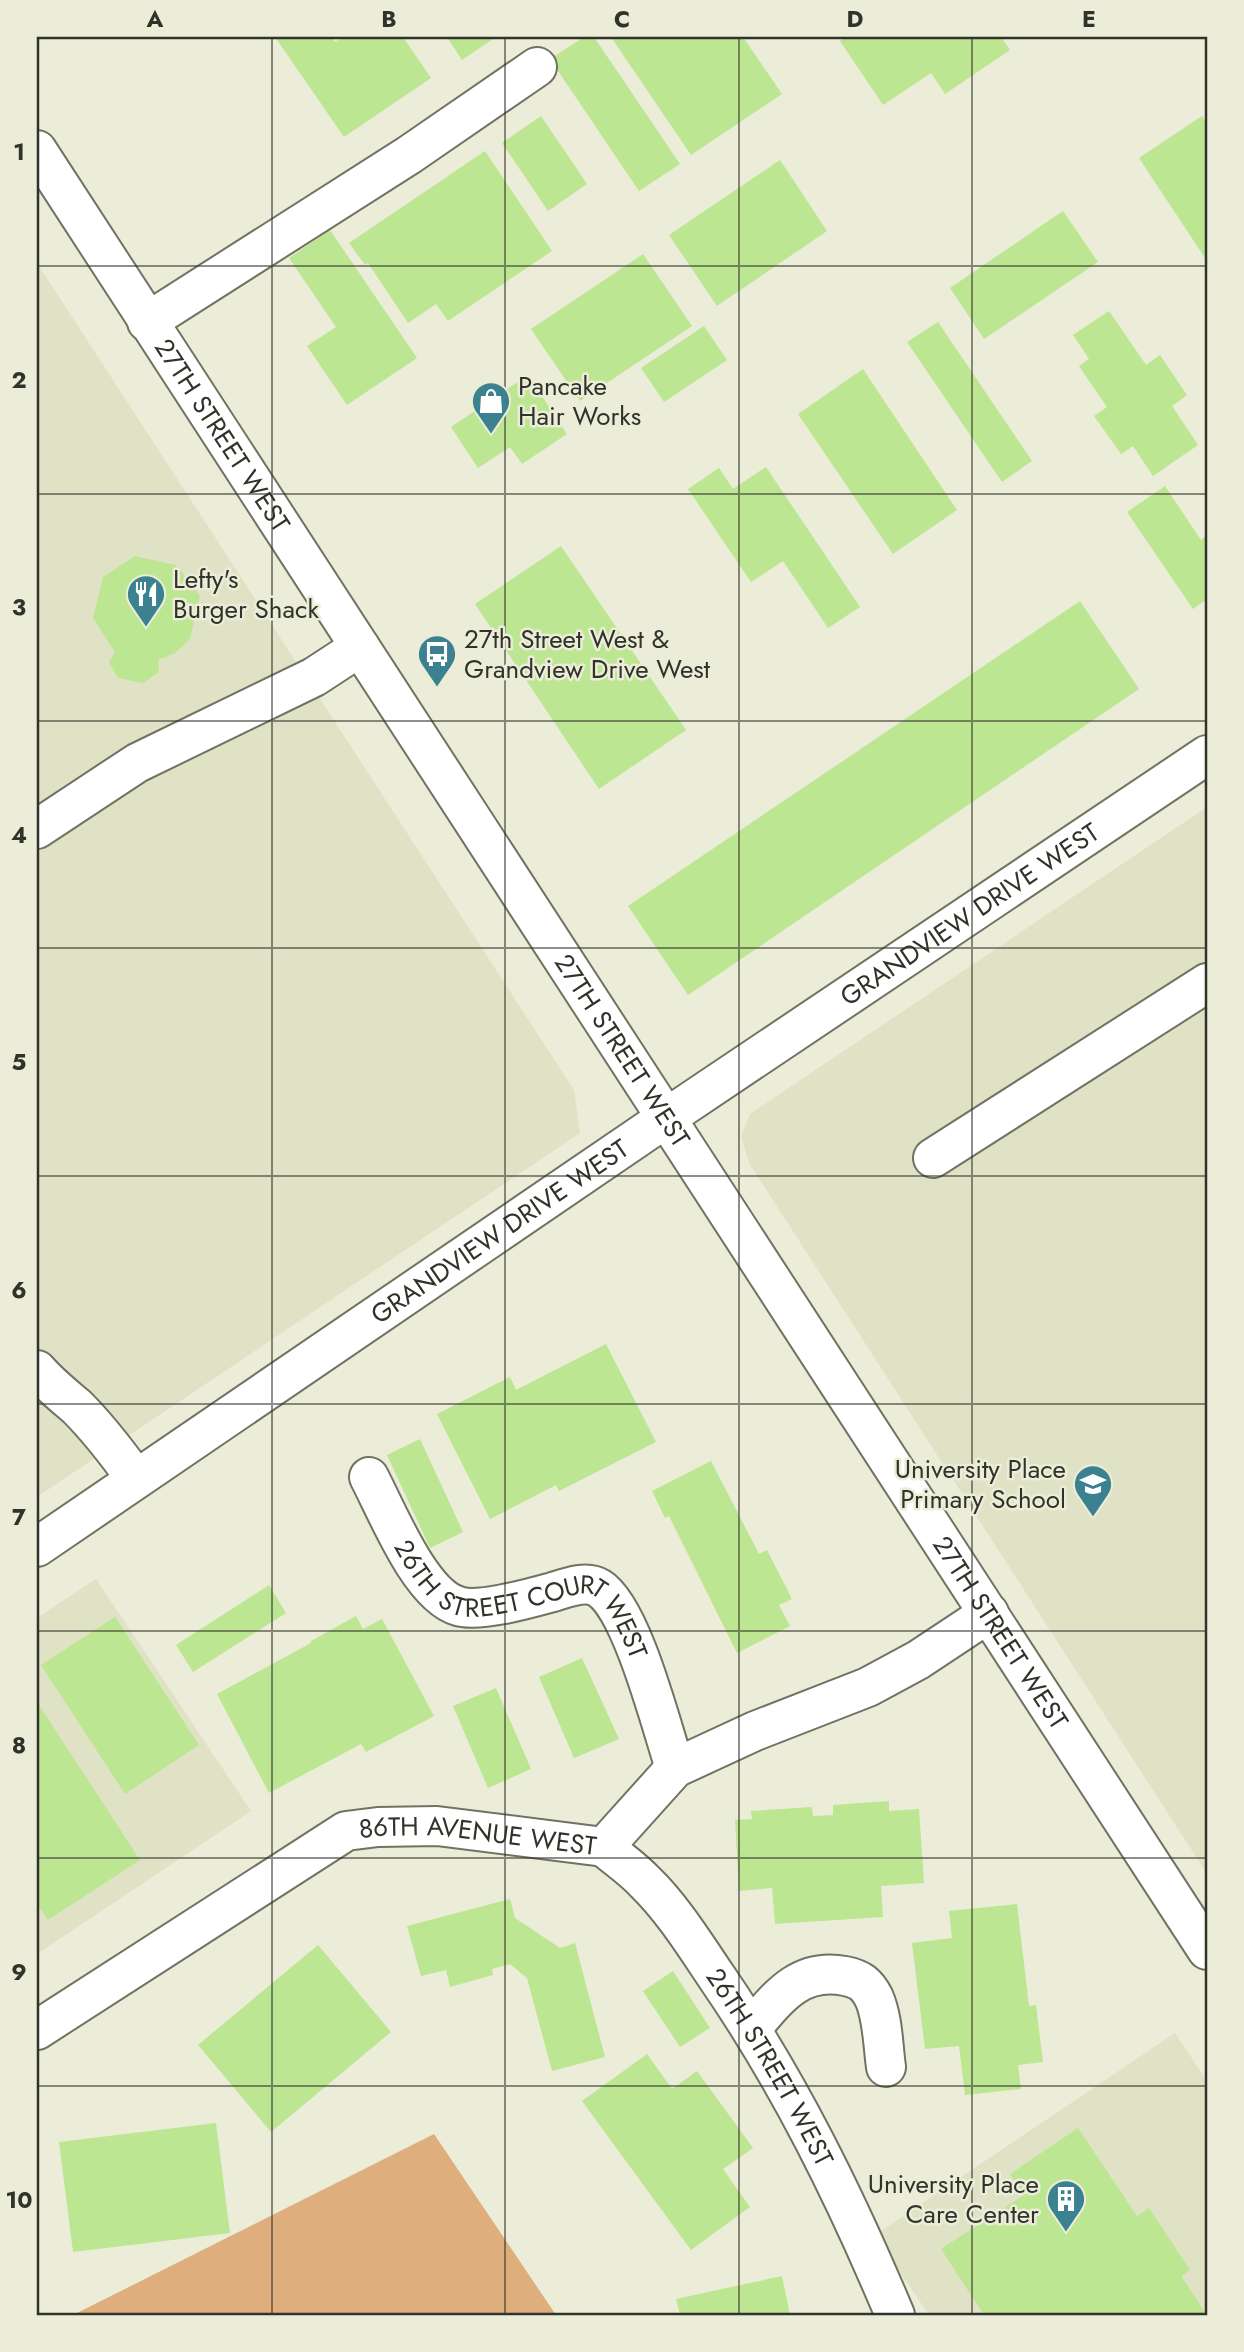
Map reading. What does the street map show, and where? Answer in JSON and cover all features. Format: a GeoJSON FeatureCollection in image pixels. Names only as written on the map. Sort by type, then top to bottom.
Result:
{"type":"FeatureCollection","features":[{"type":"Feature","properties":{"kind":"street"},"geometry":{"type":"LineString","coordinates":[[147,321],[409,155],[537,67]]}},
{"type":"Feature","properties":{"kind":"street","name":"27TH STREET WEST"},"geometry":{"type":"LineString","coordinates":[[37,150],[1207,1950]]}},
{"type":"Feature","properties":{"kind":"street"},"geometry":{"type":"LineString","coordinates":[[37,829],[137,763],[314,677],[360,647]]}},
{"type":"Feature","properties":{"kind":"street","name":"GRANDVIEW DRIVE WEST"},"geometry":{"type":"LineString","coordinates":[[37,1547],[666,1118],[1207,755]]}},
{"type":"Feature","properties":{"kind":"street"},"geometry":{"type":"LineString","coordinates":[[933,1158],[1207,983]]}},
{"type":"Feature","properties":{"kind":"street"},"geometry":{"type":"LineString","coordinates":[[37,1370],[86,1418],[136,1479]]}},
{"type":"Feature","properties":{"kind":"street","name":"26TH STREET COURT WEST"},"geometry":{"type":"LineString","coordinates":[[369,1477],[419,1573],[445,1600],[461,1607],[513,1603],[576,1585],[598,1587],[613,1602],[630,1629],[675,1769]]}},
{"type":"Feature","properties":{"kind":"street","name":"86TH AVENUE WEST"},"geometry":{"type":"LineString","coordinates":[[37,2030],[346,1831],[378,1827],[437,1826],[604,1847],[675,1769],[755,1731],[868,1687],[918,1660],[989,1613]]}},
{"type":"Feature","properties":{"kind":"street","name":"26TH STREET WEST"},"geometry":{"type":"LineString","coordinates":[[604,1847],[646,1882],[690,1938],[752,2028],[821,2153],[858,2227],[895,2315]]}},
{"type":"Feature","properties":{"kind":"street"},"geometry":{"type":"LineString","coordinates":[[752,2028],[776,1999],[797,1982],[831,1973],[856,1979],[867,1985],[875,2001],[886,2067]]}},
{"type":"Feature","properties":{"kind":"shaded area"},"geometry":{"type":"Polygon","coordinates":[[[37,263],[574,1090],[580,1133],[37,1497],[37,263]]]}},
{"type":"Feature","properties":{"kind":"shaded area","name":"University Place Primary School"},"geometry":{"type":"Polygon","coordinates":[[[1207,807],[1207,1874],[749,1163],[741,1136],[750,1114],[1207,807]]]}},
{"type":"Feature","properties":{"kind":"shaded area"},"geometry":{"type":"Polygon","coordinates":[[[96,1579],[251,1811],[37,1954],[37,1618],[96,1579]]]}},
{"type":"Feature","properties":{"kind":"shaded area"},"geometry":{"type":"Polygon","coordinates":[[[1175,2033],[1207,2081],[1207,2315],[929,2315],[875,2235],[1175,2033]]]}},
{"type":"Feature","properties":{"kind":"shaded area"},"geometry":{"type":"Polygon","coordinates":[[[434,2134],[556,2315],[73,2315],[434,2134]]]}},
{"type":"Feature","properties":{"kind":"building"},"geometry":{"type":"Polygon","coordinates":[[[275,37],[332,37],[335,42],[343,37],[403,37],[431,78],[344,137],[275,37]]]}},
{"type":"Feature","properties":{"kind":"building"},"geometry":{"type":"Polygon","coordinates":[[[447,37],[496,37],[462,60],[447,37]]]}},
{"type":"Feature","properties":{"kind":"building"},"geometry":{"type":"Polygon","coordinates":[[[584,37],[594,37],[680,164],[639,191],[550,59],[584,37]]]}},
{"type":"Feature","properties":{"kind":"building"},"geometry":{"type":"Polygon","coordinates":[[[611,37],[743,37],[782,94],[691,155],[611,37]]]}},
{"type":"Feature","properties":{"kind":"building"},"geometry":{"type":"Polygon","coordinates":[[[845,37],[911,37],[913,40],[917,37],[1001,37],[1010,50],[945,94],[931,73],[883,105],[840,41],[845,37]]]}},
{"type":"Feature","properties":{"kind":"building"},"geometry":{"type":"Polygon","coordinates":[[[541,116],[587,184],[548,211],[502,143],[541,116]]]}},
{"type":"Feature","properties":{"kind":"building"},"geometry":{"type":"Polygon","coordinates":[[[1202,116],[1207,123],[1207,261],[1139,158],[1202,116]]]}},
{"type":"Feature","properties":{"kind":"building"},"geometry":{"type":"Polygon","coordinates":[[[485,151],[552,251],[448,321],[436,304],[408,323],[368,263],[365,265],[349,243],[485,151]]]}},
{"type":"Feature","properties":{"kind":"building"},"geometry":{"type":"Polygon","coordinates":[[[780,160],[827,231],[717,306],[669,235],[780,160]]]}},
{"type":"Feature","properties":{"kind":"building"},"geometry":{"type":"Polygon","coordinates":[[[1063,211],[1098,262],[984,339],[950,288],[1063,211]]]}},
{"type":"Feature","properties":{"kind":"building"},"geometry":{"type":"Polygon","coordinates":[[[330,230],[417,358],[347,405],[307,346],[336,327],[289,258],[330,230]]]}},
{"type":"Feature","properties":{"kind":"building"},"geometry":{"type":"Polygon","coordinates":[[[643,254],[692,326],[580,401],[531,329],[643,254]]]}},
{"type":"Feature","properties":{"kind":"building"},"geometry":{"type":"Polygon","coordinates":[[[1109,311],[1146,365],[1160,355],[1187,395],[1172,406],[1198,445],[1153,476],[1133,446],[1121,454],[1094,416],[1107,407],[1079,366],[1089,359],[1073,335],[1109,311]]]}},
{"type":"Feature","properties":{"kind":"building"},"geometry":{"type":"Polygon","coordinates":[[[938,322],[1032,461],[1002,482],[907,342],[938,322]]]}},
{"type":"Feature","properties":{"kind":"building"},"geometry":{"type":"Polygon","coordinates":[[[704,326],[727,360],[664,402],[641,368],[704,326]]]}},
{"type":"Feature","properties":{"kind":"building"},"geometry":{"type":"Polygon","coordinates":[[[863,369],[957,510],[893,554],[798,414],[863,369]]]}},
{"type":"Feature","properties":{"kind":"building"},"geometry":{"type":"Polygon","coordinates":[[[528,375],[567,434],[522,464],[510,447],[478,468],[451,427],[528,375]]]}},
{"type":"Feature","properties":{"kind":"building"},"geometry":{"type":"Polygon","coordinates":[[[766,467],[860,607],[828,628],[783,561],[751,582],[688,489],[719,468],[733,489],[766,467]]]}},
{"type":"Feature","properties":{"kind":"building"},"geometry":{"type":"Polygon","coordinates":[[[1165,486],[1201,540],[1207,535],[1207,599],[1193,609],[1127,512],[1165,486]]]}},
{"type":"Feature","properties":{"kind":"building"},"geometry":{"type":"Polygon","coordinates":[[[561,546],[686,730],[599,789],[475,604],[561,546]]]}},
{"type":"Feature","properties":{"kind":"building","name":"Lefty's Burger Shack"},"geometry":{"type":"Polygon","coordinates":[[[135,556],[176,565],[200,596],[190,639],[175,653],[158,660],[159,672],[143,683],[118,678],[109,662],[115,652],[93,618],[103,577],[135,556]]]}},
{"type":"Feature","properties":{"kind":"building"},"geometry":{"type":"Polygon","coordinates":[[[1080,601],[1139,689],[688,995],[628,906],[1080,601]]]}},
{"type":"Feature","properties":{"kind":"building"},"geometry":{"type":"Polygon","coordinates":[[[606,1344],[656,1442],[559,1491],[556,1485],[490,1519],[437,1414],[510,1377],[516,1390],[606,1344]]]}},
{"type":"Feature","properties":{"kind":"building"},"geometry":{"type":"Polygon","coordinates":[[[420,1439],[463,1532],[430,1548],[387,1455],[420,1439]]]}},
{"type":"Feature","properties":{"kind":"building"},"geometry":{"type":"Polygon","coordinates":[[[711,1461],[759,1554],[767,1550],[792,1599],[779,1605],[790,1626],[737,1653],[669,1516],[665,1518],[652,1491],[711,1461]]]}},
{"type":"Feature","properties":{"kind":"building"},"geometry":{"type":"Polygon","coordinates":[[[269,1585],[286,1613],[193,1672],[176,1645],[269,1585]]]}},
{"type":"Feature","properties":{"kind":"building"},"geometry":{"type":"Polygon","coordinates":[[[356,1616],[363,1629],[382,1619],[434,1716],[366,1752],[361,1744],[269,1793],[217,1694],[356,1616]]]}},
{"type":"Feature","properties":{"kind":"building"},"geometry":{"type":"Polygon","coordinates":[[[115,1617],[199,1745],[125,1794],[41,1665],[115,1617]]]}},
{"type":"Feature","properties":{"kind":"building"},"geometry":{"type":"Polygon","coordinates":[[[582,1658],[619,1739],[574,1758],[539,1677],[582,1658]]]}},
{"type":"Feature","properties":{"kind":"building"},"geometry":{"type":"Polygon","coordinates":[[[496,1688],[531,1769],[488,1788],[453,1706],[496,1688]]]}},
{"type":"Feature","properties":{"kind":"building"},"geometry":{"type":"Polygon","coordinates":[[[37,1702],[140,1860],[48,1920],[37,1904],[37,1702]]]}},
{"type":"Feature","properties":{"kind":"building"},"geometry":{"type":"Polygon","coordinates":[[[889,1801],[889,1811],[919,1809],[924,1883],[881,1886],[883,1917],[775,1924],[772,1888],[739,1891],[735,1820],[752,1819],[751,1811],[812,1807],[813,1816],[833,1815],[833,1805],[889,1801]]]}},
{"type":"Feature","properties":{"kind":"building"},"geometry":{"type":"Polygon","coordinates":[[[510,1899],[515,1918],[560,1948],[575,1943],[605,2057],[552,2071],[527,1978],[510,1964],[492,1969],[493,1975],[450,1987],[446,1970],[421,1976],[407,1926],[510,1899]]]}},
{"type":"Feature","properties":{"kind":"building"},"geometry":{"type":"Polygon","coordinates":[[[1017,1904],[1029,2006],[1036,2005],[1043,2062],[1018,2065],[1021,2089],[965,2095],[959,2046],[925,2049],[912,1943],[952,1938],[949,1911],[1017,1904]]]}},
{"type":"Feature","properties":{"kind":"building"},"geometry":{"type":"Polygon","coordinates":[[[318,1945],[391,2032],[271,2132],[198,2045],[318,1945]]]}},
{"type":"Feature","properties":{"kind":"building"},"geometry":{"type":"Polygon","coordinates":[[[673,1971],[710,2028],[680,2047],[643,1991],[673,1971]]]}},
{"type":"Feature","properties":{"kind":"building"},"geometry":{"type":"Polygon","coordinates":[[[647,2054],[672,2089],[697,2071],[753,2148],[723,2169],[750,2207],[691,2250],[582,2101],[647,2054]]]}},
{"type":"Feature","properties":{"kind":"building"},"geometry":{"type":"Polygon","coordinates":[[[216,2123],[230,2233],[73,2252],[59,2142],[216,2123]]]}},
{"type":"Feature","properties":{"kind":"building","name":"University Place Care Center"},"geometry":{"type":"Polygon","coordinates":[[[1078,2128],[1137,2216],[1149,2208],[1190,2270],[1181,2276],[1207,2315],[984,2315],[941,2249],[1024,2195],[1010,2174],[1078,2128]]]}},
{"type":"Feature","properties":{"kind":"building"},"geometry":{"type":"Polygon","coordinates":[[[782,2276],[790,2315],[680,2315],[676,2299],[782,2276]]]}},
{"type":"Feature","properties":{"kind":"place","name":"Pancake Hair Works"},"geometry":{"type":"Point","coordinates":[491,435]}},
{"type":"Feature","properties":{"kind":"place","name":"Lefty's Burger Shack"},"geometry":{"type":"Point","coordinates":[146,628]}},
{"type":"Feature","properties":{"kind":"place","name":"27th Street West & Grandview Drive West"},"geometry":{"type":"Point","coordinates":[437,688]}},
{"type":"Feature","properties":{"kind":"place","name":"University Place Primary School"},"geometry":{"type":"Point","coordinates":[1093,1518]}},
{"type":"Feature","properties":{"kind":"place","name":"University Place Care Center"},"geometry":{"type":"Point","coordinates":[1066,2233]}}]}
